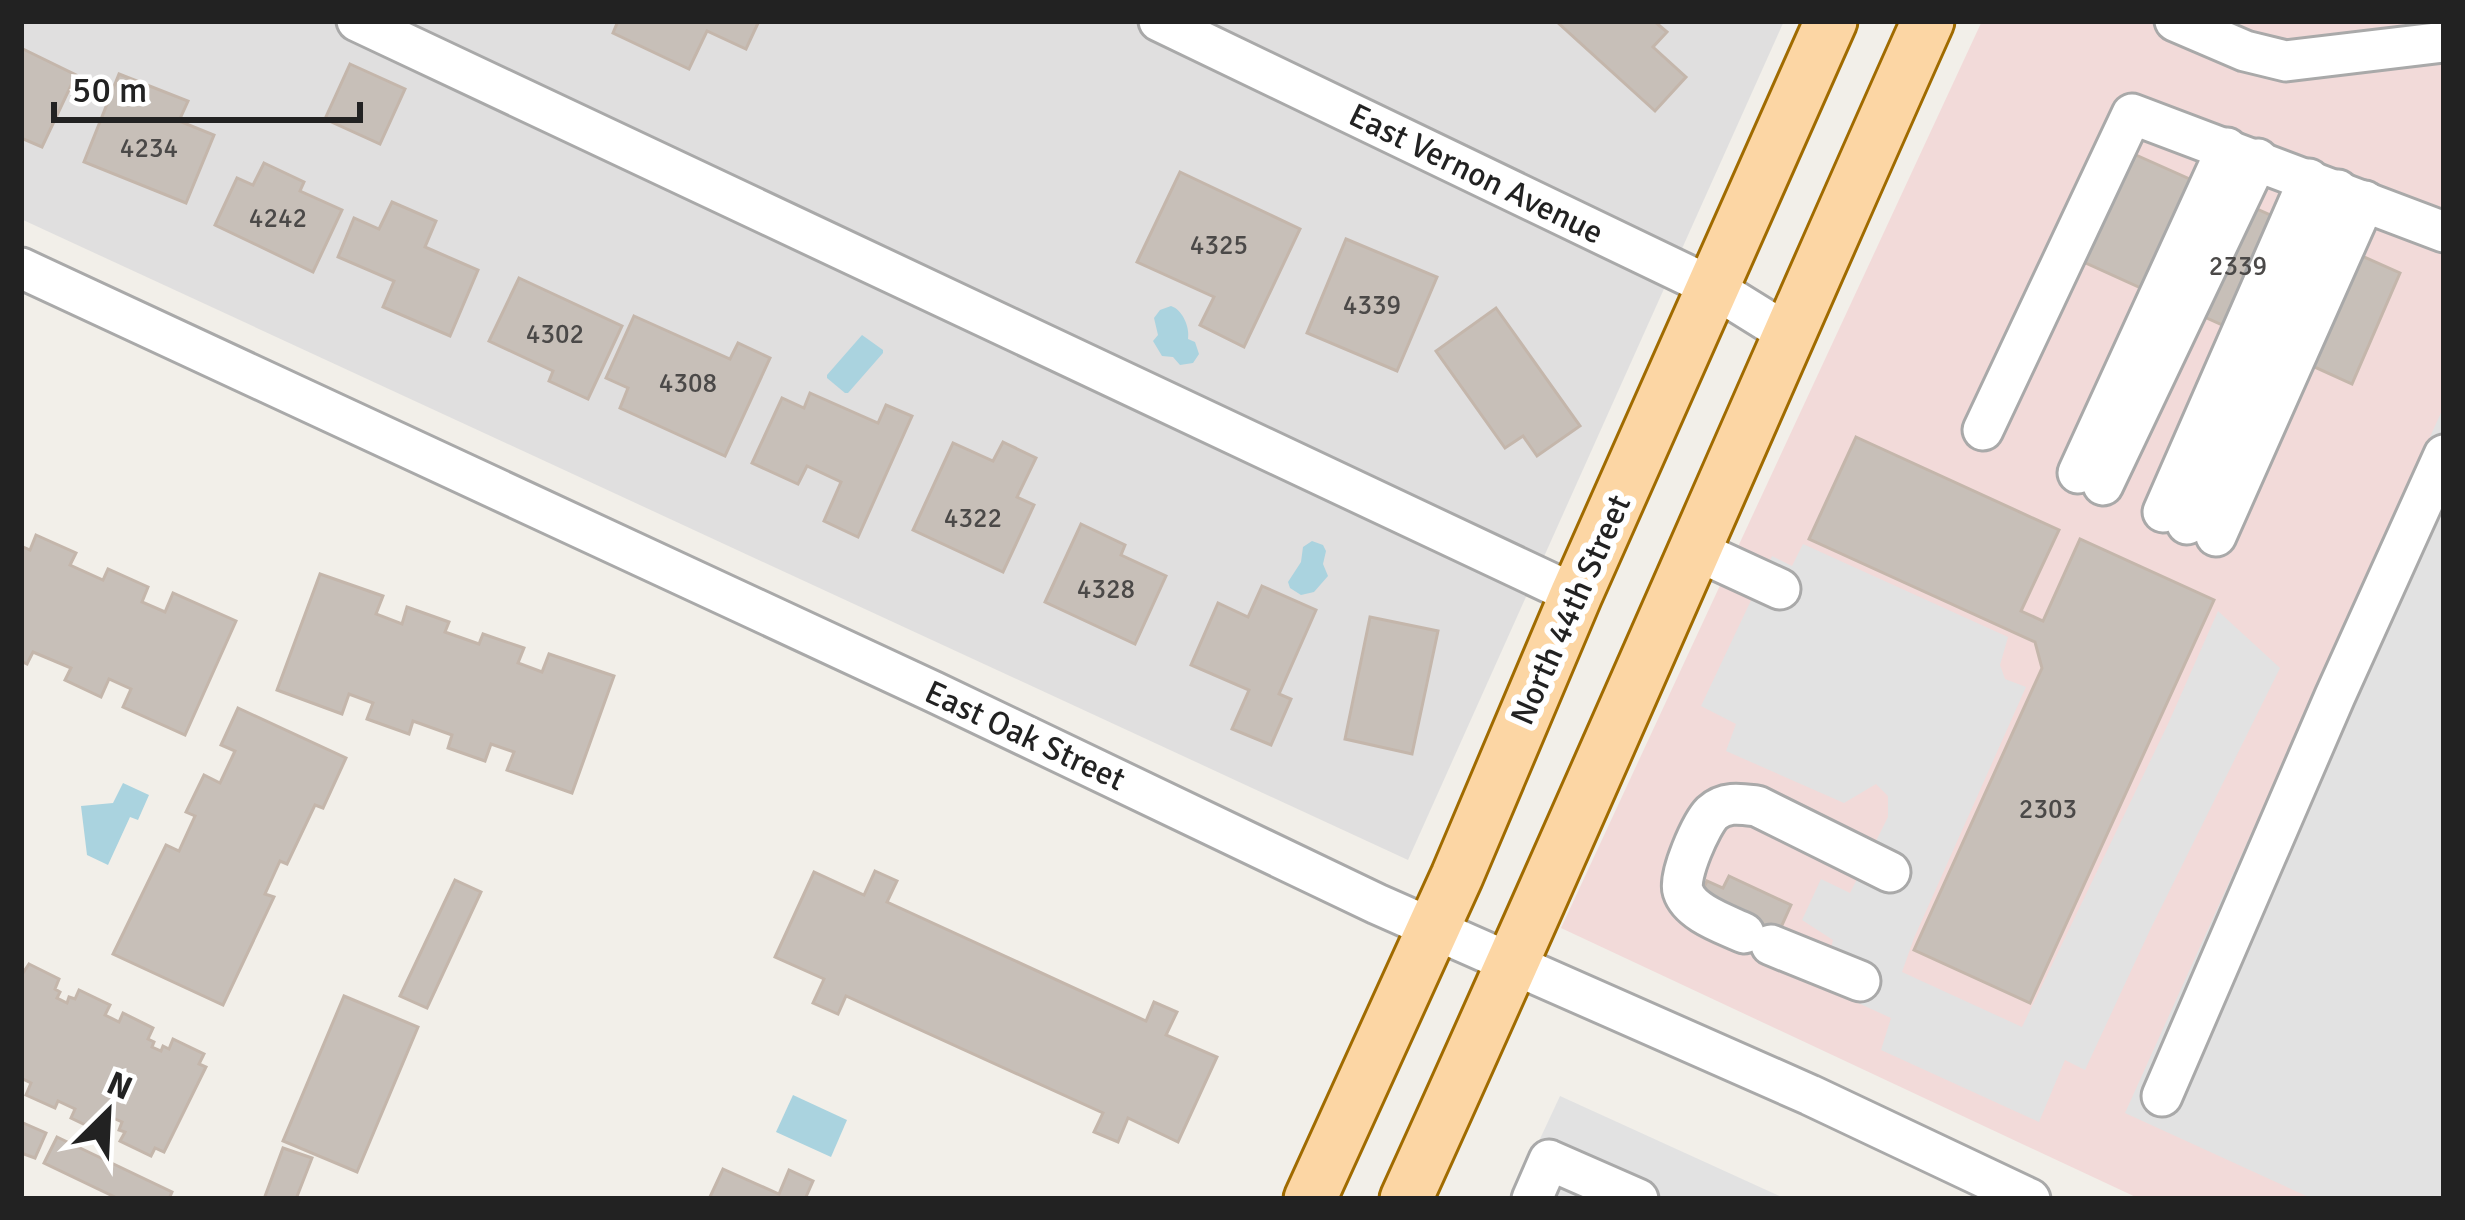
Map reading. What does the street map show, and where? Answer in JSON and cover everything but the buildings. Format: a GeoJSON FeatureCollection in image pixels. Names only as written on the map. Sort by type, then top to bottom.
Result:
{"type":"FeatureCollection","features":[{"type":"Feature","properties":{"kind":"main road","name":"North 44th Street"},"geometry":{"type":"LineString","coordinates":[[1310,1199],[1832,21]]}},
{"type":"Feature","properties":{"kind":"main road"},"geometry":{"type":"LineString","coordinates":[[1406,1199],[1928,21]]}},
{"type":"Feature","properties":{"kind":"street"},"geometry":{"type":"LineString","coordinates":[[357,21],[1576,595]]}},
{"type":"Feature","properties":{"kind":"street","name":"East Vernon Avenue"},"geometry":{"type":"LineString","coordinates":[[1159,21],[1714,288],[1789,334]]}},
{"type":"Feature","properties":{"kind":"street"},"geometry":{"type":"LineString","coordinates":[[2175,21],[2232,47],[2286,61],[2444,42]]}},
{"type":"Feature","properties":{"kind":"street"},"geometry":{"type":"LineString","coordinates":[[1984,430],[2132,114],[2444,232]]}},
{"type":"Feature","properties":{"kind":"street"},"geometry":{"type":"LineString","coordinates":[[2285,170],[2078,474],[2285,170]]}},
{"type":"Feature","properties":{"kind":"street"},"geometry":{"type":"LineString","coordinates":[[2285,170],[2177,519],[2285,170]]}},
{"type":"Feature","properties":{"kind":"street","name":"East Oak Street"},"geometry":{"type":"LineString","coordinates":[[21,268],[1433,928],[1810,1095],[1952,1183],[2030,1199]]}},
{"type":"Feature","properties":{"kind":"street"},"geometry":{"type":"LineString","coordinates":[[2162,1096],[2444,455]]}},
{"type":"Feature","properties":{"kind":"street"},"geometry":{"type":"LineString","coordinates":[[1694,549],[1780,589]]}},
{"type":"Feature","properties":{"kind":"street"},"geometry":{"type":"LineString","coordinates":[[1860,981],[1695,908],[1682,890],[1684,874],[1703,826],[1714,811],[1735,802],[1757,806],[1889,872]]}},
{"type":"Feature","properties":{"kind":"street"},"geometry":{"type":"LineString","coordinates":[[1532,1199],[1549,1160],[1638,1199]]}},
{"type":"Feature","properties":{"kind":"shaded area"},"geometry":{"type":"Polygon","coordinates":[[[21,21],[1784,21],[1408,860],[21,219],[21,21]]]}},
{"type":"Feature","properties":{"kind":"shaded area"},"geometry":{"type":"Polygon","coordinates":[[[1982,21],[2444,21],[2444,1199],[2140,1199],[1561,928],[1982,21]]]}},
{"type":"Feature","properties":{"kind":"shaded area"},"geometry":{"type":"Polygon","coordinates":[[[2444,406],[2444,1199],[2313,1199],[2125,1113],[2444,406]]]}},
{"type":"Feature","properties":{"kind":"shaded area"},"geometry":{"type":"Polygon","coordinates":[[[1803,544],[2008,637],[2000,665],[2005,679],[2026,687],[1902,972],[2022,1027],[2218,611],[2280,668],[2085,1070],[2065,1060],[2039,1122],[1881,1050],[1891,1018],[1821,986],[1833,940],[1802,920],[1821,879],[1850,893],[1888,817],[1888,796],[1876,784],[1844,803],[1726,751],[1736,724],[1701,706],[1772,556],[1792,566],[1803,544]]]}},
{"type":"Feature","properties":{"kind":"shaded area"},"geometry":{"type":"Polygon","coordinates":[[[1560,1096],[1786,1199],[1512,1199],[1560,1096]]]}},
{"type":"Feature","properties":{"kind":"water"},"geometry":{"type":"Polygon","coordinates":[[[1171,306],[1185,320],[1188,339],[1195,342],[1199,354],[1193,363],[1180,365],[1173,357],[1162,356],[1153,341],[1158,335],[1154,318],[1171,306]]]}},
{"type":"Feature","properties":{"kind":"water"},"geometry":{"type":"Polygon","coordinates":[[[862,335],[883,353],[845,393],[827,375],[862,335]]]}},
{"type":"Feature","properties":{"kind":"water"},"geometry":{"type":"Polygon","coordinates":[[[1312,541],[1326,551],[1323,564],[1328,576],[1314,592],[1301,595],[1288,582],[1301,562],[1303,547],[1312,541]]]}},
{"type":"Feature","properties":{"kind":"water"},"geometry":{"type":"Polygon","coordinates":[[[123,783],[149,795],[138,820],[130,817],[108,865],[87,855],[81,806],[113,803],[123,783]]]}},
{"type":"Feature","properties":{"kind":"water"},"geometry":{"type":"Polygon","coordinates":[[[793,1095],[847,1120],[831,1157],[776,1132],[793,1095]]]}}]}
